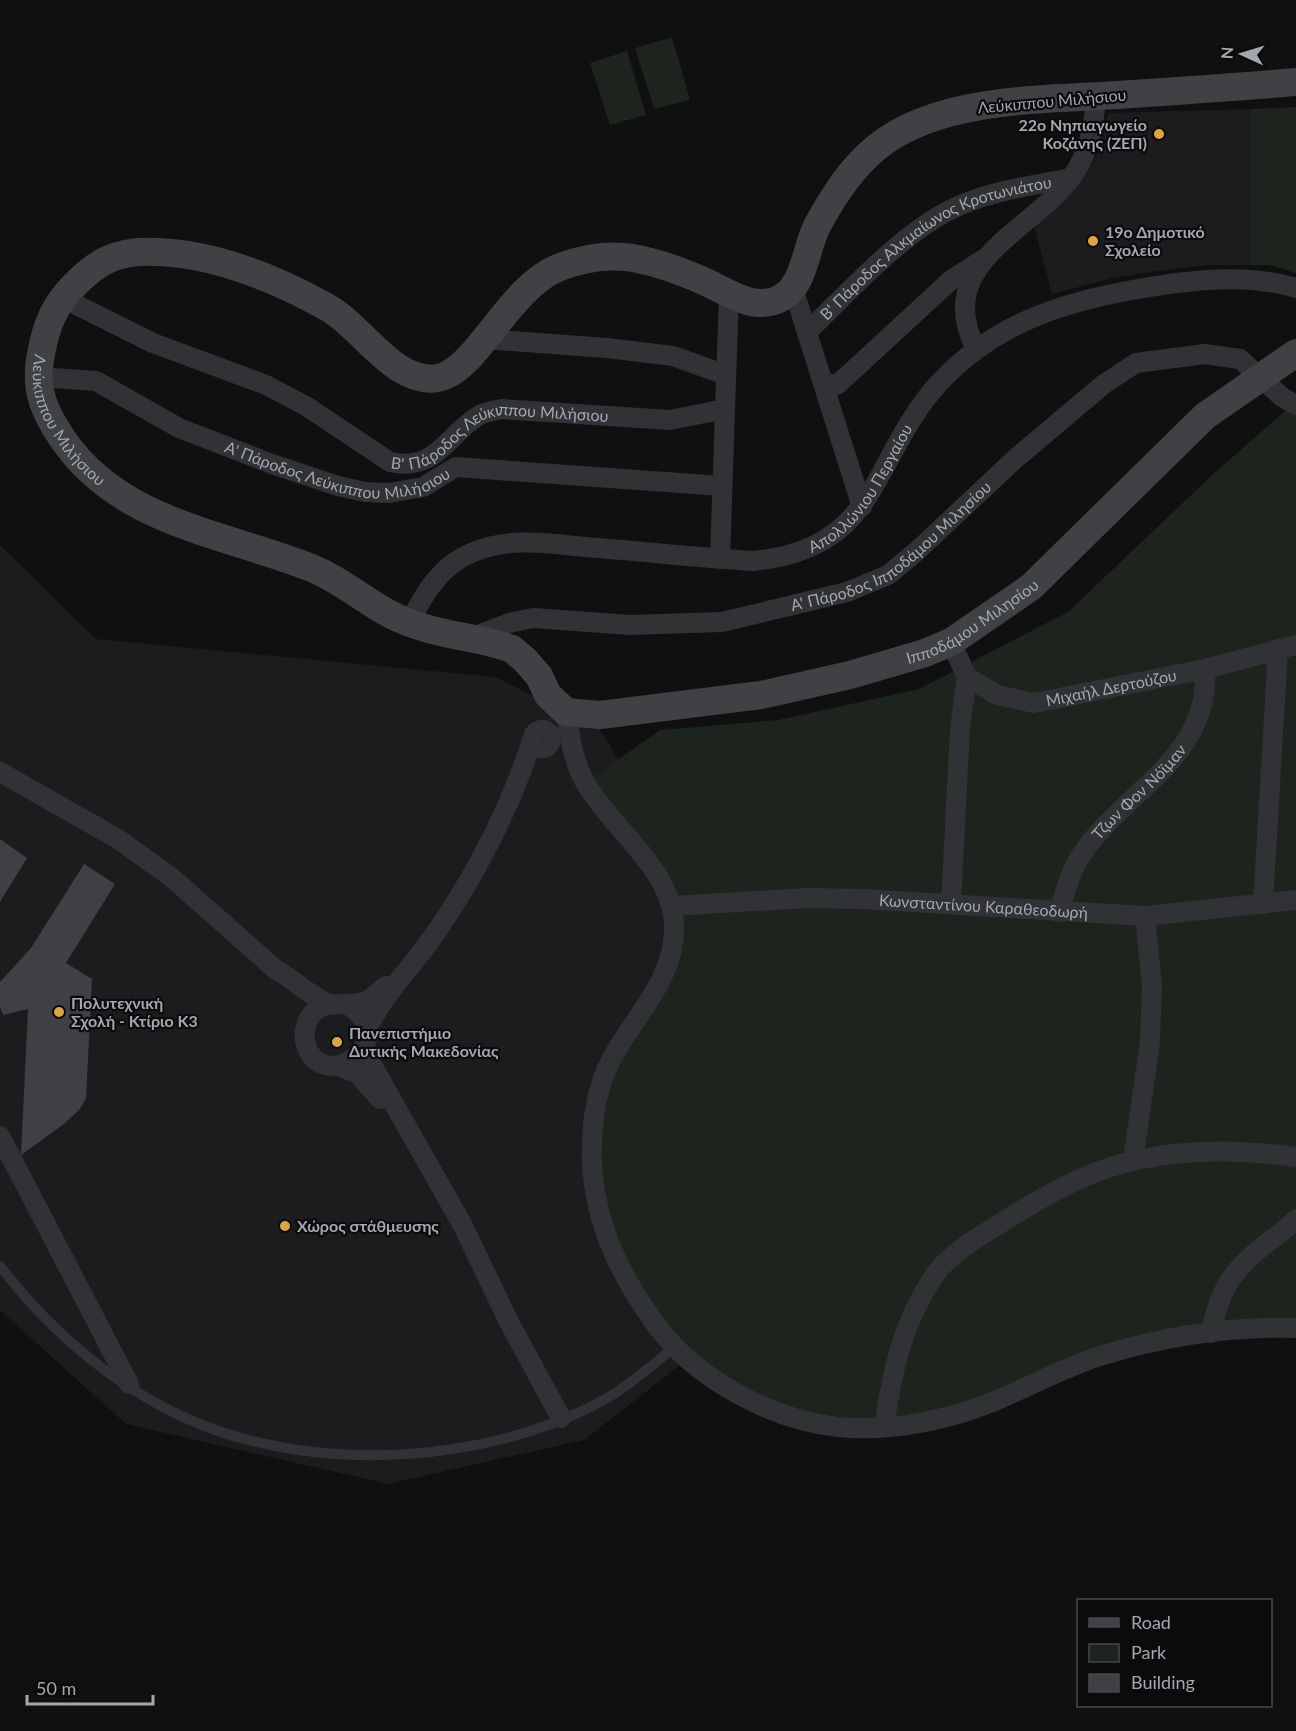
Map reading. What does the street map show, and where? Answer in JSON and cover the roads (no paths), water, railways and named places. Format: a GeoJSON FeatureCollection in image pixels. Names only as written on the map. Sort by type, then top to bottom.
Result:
{"type":"FeatureCollection","features":[{"type":"Feature","properties":{"kind":"street","name":"Λεύκιππου Μιλήσιου"},"geometry":{"type":"LineString","coordinates":[[566,712],[548,695],[539,676],[512,649],[409,623],[384,612],[324,573],[172,522],[111,489],[71,451],[56,430],[39,394],[37,377],[44,337],[52,313],[63,298],[91,267],[124,253],[158,252],[232,266],[308,297],[336,313],[404,372],[421,379],[438,378],[452,374],[484,339],[506,309],[547,272],[571,263],[601,256],[629,257],[658,264],[686,273],[747,302],[764,303],[779,300],[793,288],[814,230],[848,174],[874,149],[925,121],[959,110],[1096,96],[1296,82]]}},
{"type":"Feature","properties":{"kind":"street"},"geometry":{"type":"LineString","coordinates":[[823,383],[837,385],[951,280],[989,255],[1071,178],[1090,142],[1096,96]]}},
{"type":"Feature","properties":{"kind":"street","name":"Β' Πάροδος Αλκμαίωνος Κροτωνιάτου"},"geometry":{"type":"LineString","coordinates":[[807,332],[907,239],[933,219],[978,199],[1071,178]]}},
{"type":"Feature","properties":{"kind":"street"},"geometry":{"type":"LineString","coordinates":[[976,349],[964,318],[964,299],[969,285],[989,255]]}},
{"type":"Feature","properties":{"kind":"street","name":"Απολλώνιου Περγαίου"},"geometry":{"type":"LineString","coordinates":[[409,623],[429,586],[454,562],[470,553],[495,544],[542,544],[753,561],[779,558],[801,551],[842,529],[862,507],[923,403],[941,382],[976,349],[1009,327],[1037,314],[1109,294],[1153,286],[1211,281],[1266,282],[1296,288]]}},
{"type":"Feature","properties":{"kind":"street"},"geometry":{"type":"LineString","coordinates":[[793,288],[862,507]]}},
{"type":"Feature","properties":{"kind":"street"},"geometry":{"type":"LineString","coordinates":[[720,559],[729,293]]}},
{"type":"Feature","properties":{"kind":"street","name":"Β' Πάροδος Λεύκιππου Μιλήσιου"},"geometry":{"type":"LineString","coordinates":[[63,298],[153,343],[266,385],[306,406],[390,462],[403,465],[432,456],[479,415],[501,409],[670,420],[725,409]]}},
{"type":"Feature","properties":{"kind":"street"},"geometry":{"type":"LineString","coordinates":[[484,339],[607,348],[673,356],[726,375]]}},
{"type":"Feature","properties":{"kind":"street","name":"Ιπποδάμου Μιλησίου"},"geometry":{"type":"LineString","coordinates":[[566,712],[600,715],[761,695],[850,675],[951,642],[1031,587],[1205,416],[1296,353]]}},
{"type":"Feature","properties":{"kind":"street","name":"Α' Πάροδος Ιπποδάμου Μιλησίου"},"geometry":{"type":"LineString","coordinates":[[473,638],[509,623],[532,618],[630,625],[722,622],[847,591],[888,575],[917,551],[1015,459],[1104,384],[1136,363],[1196,355],[1240,359],[1282,397],[1296,405]]}},
{"type":"Feature","properties":{"kind":"street","name":"Α' Πάροδος Λεύκιππου Μιλήσιου"},"geometry":{"type":"LineString","coordinates":[[37,377],[96,381],[179,428],[294,471],[365,492],[389,493],[423,487],[456,466],[722,486]]}},
{"type":"Feature","properties":{"kind":"street"},"geometry":{"type":"LineString","coordinates":[[951,642],[967,677],[960,728],[951,904]]}},
{"type":"Feature","properties":{"kind":"street"},"geometry":{"type":"LineString","coordinates":[[1263,904],[1287,647]]}},
{"type":"Feature","properties":{"kind":"street","name":"Μιχαήλ Δερτούζου"},"geometry":{"type":"LineString","coordinates":[[967,677],[997,696],[1034,703],[1205,669],[1287,647]]}},
{"type":"Feature","properties":{"kind":"street","name":"Τζων Φον Νόϊμαν"},"geometry":{"type":"LineString","coordinates":[[1059,912],[1069,877],[1088,846],[1124,805],[1178,756],[1187,741],[1206,692],[1205,669]]}},
{"type":"Feature","properties":{"kind":"street"},"geometry":{"type":"LineString","coordinates":[[338,1066],[357,1058],[363,1049],[367,1029],[375,1012],[398,978],[420,955],[443,923],[475,867],[520,776],[541,741],[566,712]]}},
{"type":"Feature","properties":{"kind":"street"},"geometry":{"type":"LineString","coordinates":[[566,712],[573,753],[585,783],[653,870],[672,906],[674,928],[672,951],[662,976],[622,1041],[602,1081],[593,1127],[592,1164],[599,1208],[612,1253],[627,1283],[673,1348],[710,1378],[773,1409],[837,1427],[884,1427],[919,1423],[983,1406],[1051,1374],[1102,1356],[1211,1333],[1296,1328]]}},
{"type":"Feature","properties":{"kind":"street"},"geometry":{"type":"LineString","coordinates":[[0,772],[118,839],[171,877],[275,969],[286,975],[311,996],[338,1005],[363,1019],[367,1029]]}},
{"type":"Feature","properties":{"kind":"street","name":"Κωνσταντίνου Καραθεοδωρή"},"geometry":{"type":"LineString","coordinates":[[672,906],[808,898],[1145,916],[1296,900]]}},
{"type":"Feature","properties":{"kind":"street"},"geometry":{"type":"LineString","coordinates":[[1133,1161],[1150,1041],[1152,986],[1145,916]]}},
{"type":"Feature","properties":{"kind":"street"},"geometry":{"type":"LineString","coordinates":[[275,969],[300,1006],[306,1024],[306,1044],[311,1053],[328,1065],[357,1073],[386,1107],[401,1119]]}},
{"type":"Feature","properties":{"kind":"street"},"geometry":{"type":"LineString","coordinates":[[306,1024],[312,1015],[338,1005],[366,1001],[398,978]]}},
{"type":"Feature","properties":{"kind":"street"},"geometry":{"type":"LineString","coordinates":[[363,1049],[463,1226],[509,1322],[561,1418]]}},
{"type":"Feature","properties":{"kind":"street"},"geometry":{"type":"LineString","coordinates":[[0,1136],[129,1384]]}},
{"type":"Feature","properties":{"kind":"street"},"geometry":{"type":"LineString","coordinates":[[884,1427],[898,1349],[910,1317],[938,1271],[969,1243],[1039,1200],[1089,1175],[1133,1161],[1190,1154],[1246,1152],[1296,1157]]}},
{"type":"Feature","properties":{"kind":"street"},"geometry":{"type":"LineString","coordinates":[[1211,1333],[1216,1307],[1224,1286],[1241,1264],[1296,1219]]}},
{"type":"Feature","properties":{"kind":"lane"},"geometry":{"type":"LineString","coordinates":[[0,1266],[47,1321],[101,1366],[129,1384],[176,1412],[239,1437],[298,1449],[382,1456],[436,1451],[504,1437],[561,1418],[604,1399],[673,1348]]}},
{"type":"Feature","properties":{"kind":"place","name":"22ο Νηπιαγωγείο Κοζάνης (ΖΕΠ)"},"geometry":{"type":"Point","coordinates":[1159,134]}},
{"type":"Feature","properties":{"kind":"place","name":"19ο Δημοτικό Σχολείο"},"geometry":{"type":"Point","coordinates":[1093,241]}},
{"type":"Feature","properties":{"kind":"place","name":"Πολυτεχνική Σχολή - Κτίριο Κ3"},"geometry":{"type":"Point","coordinates":[59,1012]}},
{"type":"Feature","properties":{"kind":"place","name":"Πανεπιστήμιο Δυτικής Μακεδονίας"},"geometry":{"type":"Point","coordinates":[337,1042]}},
{"type":"Feature","properties":{"kind":"place","name":"Χώρος στάθμευσης"},"geometry":{"type":"Point","coordinates":[285,1226]}}]}
